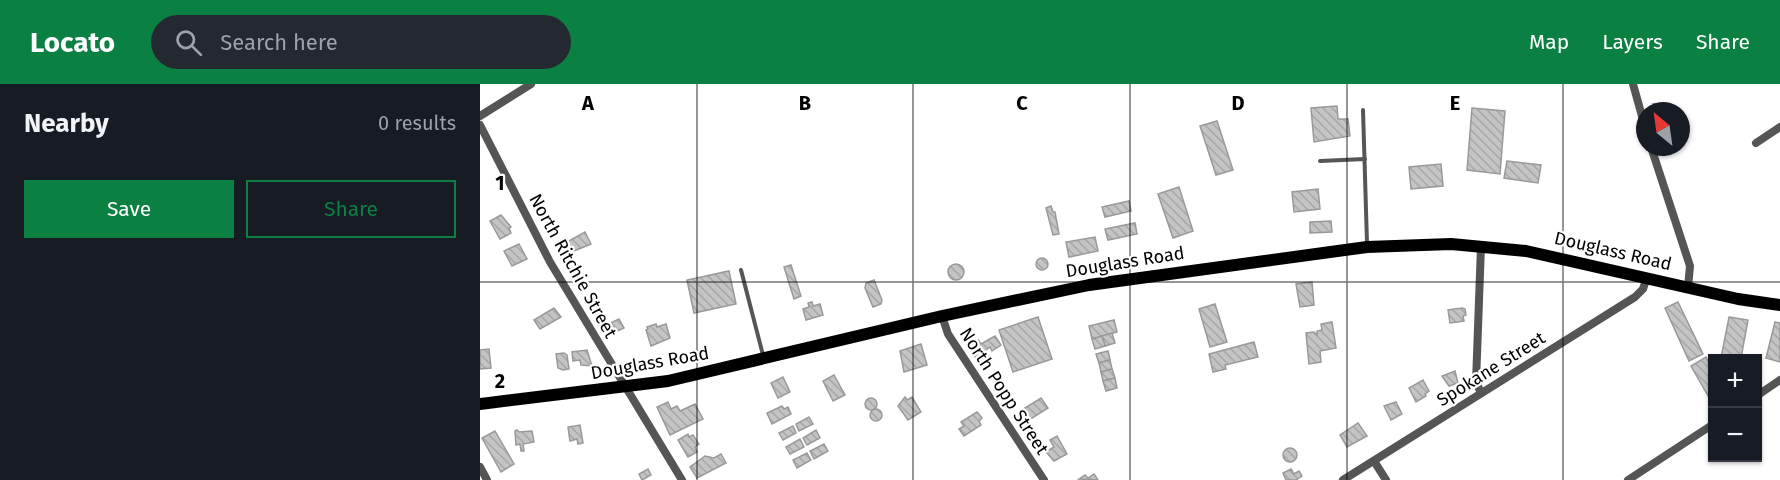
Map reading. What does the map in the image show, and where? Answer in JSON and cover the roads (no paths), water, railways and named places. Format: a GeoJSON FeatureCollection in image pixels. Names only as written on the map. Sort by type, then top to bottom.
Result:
{"type":"FeatureCollection","features":[{"type":"Feature","properties":{"kind":"main road","name":"Douglass Road"},"geometry":{"type":"LineString","coordinates":[[480,404],[625,388],[764,359],[942,316],[1089,285],[1367,247],[1418,244],[1481,246],[1552,255],[1751,302],[1780,305]]}},
{"type":"Feature","properties":{"kind":"street"},"geometry":{"type":"LineString","coordinates":[[480,116],[531,84]]}},
{"type":"Feature","properties":{"kind":"street"},"geometry":{"type":"LineString","coordinates":[[1633,84],[1638,102]]}},
{"type":"Feature","properties":{"kind":"street","name":"North Ritchie Street"},"geometry":{"type":"LineString","coordinates":[[480,125],[550,262],[682,480]]}},
{"type":"Feature","properties":{"kind":"street"},"geometry":{"type":"LineString","coordinates":[[1756,143],[1780,127]]}},
{"type":"Feature","properties":{"kind":"street"},"geometry":{"type":"LineString","coordinates":[[1654,156],[1690,266],[1688,287]]}},
{"type":"Feature","properties":{"kind":"street"},"geometry":{"type":"LineString","coordinates":[[1481,246],[1476,382],[1481,393]]}},
{"type":"Feature","properties":{"kind":"street","name":"Spokane Street"},"geometry":{"type":"LineString","coordinates":[[1343,480],[1635,297],[1643,289],[1647,277]]}},
{"type":"Feature","properties":{"kind":"street","name":"North Popp Street"},"geometry":{"type":"LineString","coordinates":[[942,316],[948,334],[1042,479]]}},
{"type":"Feature","properties":{"kind":"street"},"geometry":{"type":"LineString","coordinates":[[1762,392],[1780,380]]}},
{"type":"Feature","properties":{"kind":"street"},"geometry":{"type":"LineString","coordinates":[[1628,480],[1708,428]]}},
{"type":"Feature","properties":{"kind":"street"},"geometry":{"type":"LineString","coordinates":[[1374,461],[1386,480]]}},
{"type":"Feature","properties":{"kind":"street"},"geometry":{"type":"LineString","coordinates":[[480,467],[487,480]]}},
{"type":"Feature","properties":{"kind":"lane"},"geometry":{"type":"LineString","coordinates":[[1363,110],[1367,247]]}},
{"type":"Feature","properties":{"kind":"lane"},"geometry":{"type":"LineString","coordinates":[[1320,161],[1365,159]]}},
{"type":"Feature","properties":{"kind":"lane"},"geometry":{"type":"LineString","coordinates":[[741,270],[764,359]]}}]}
